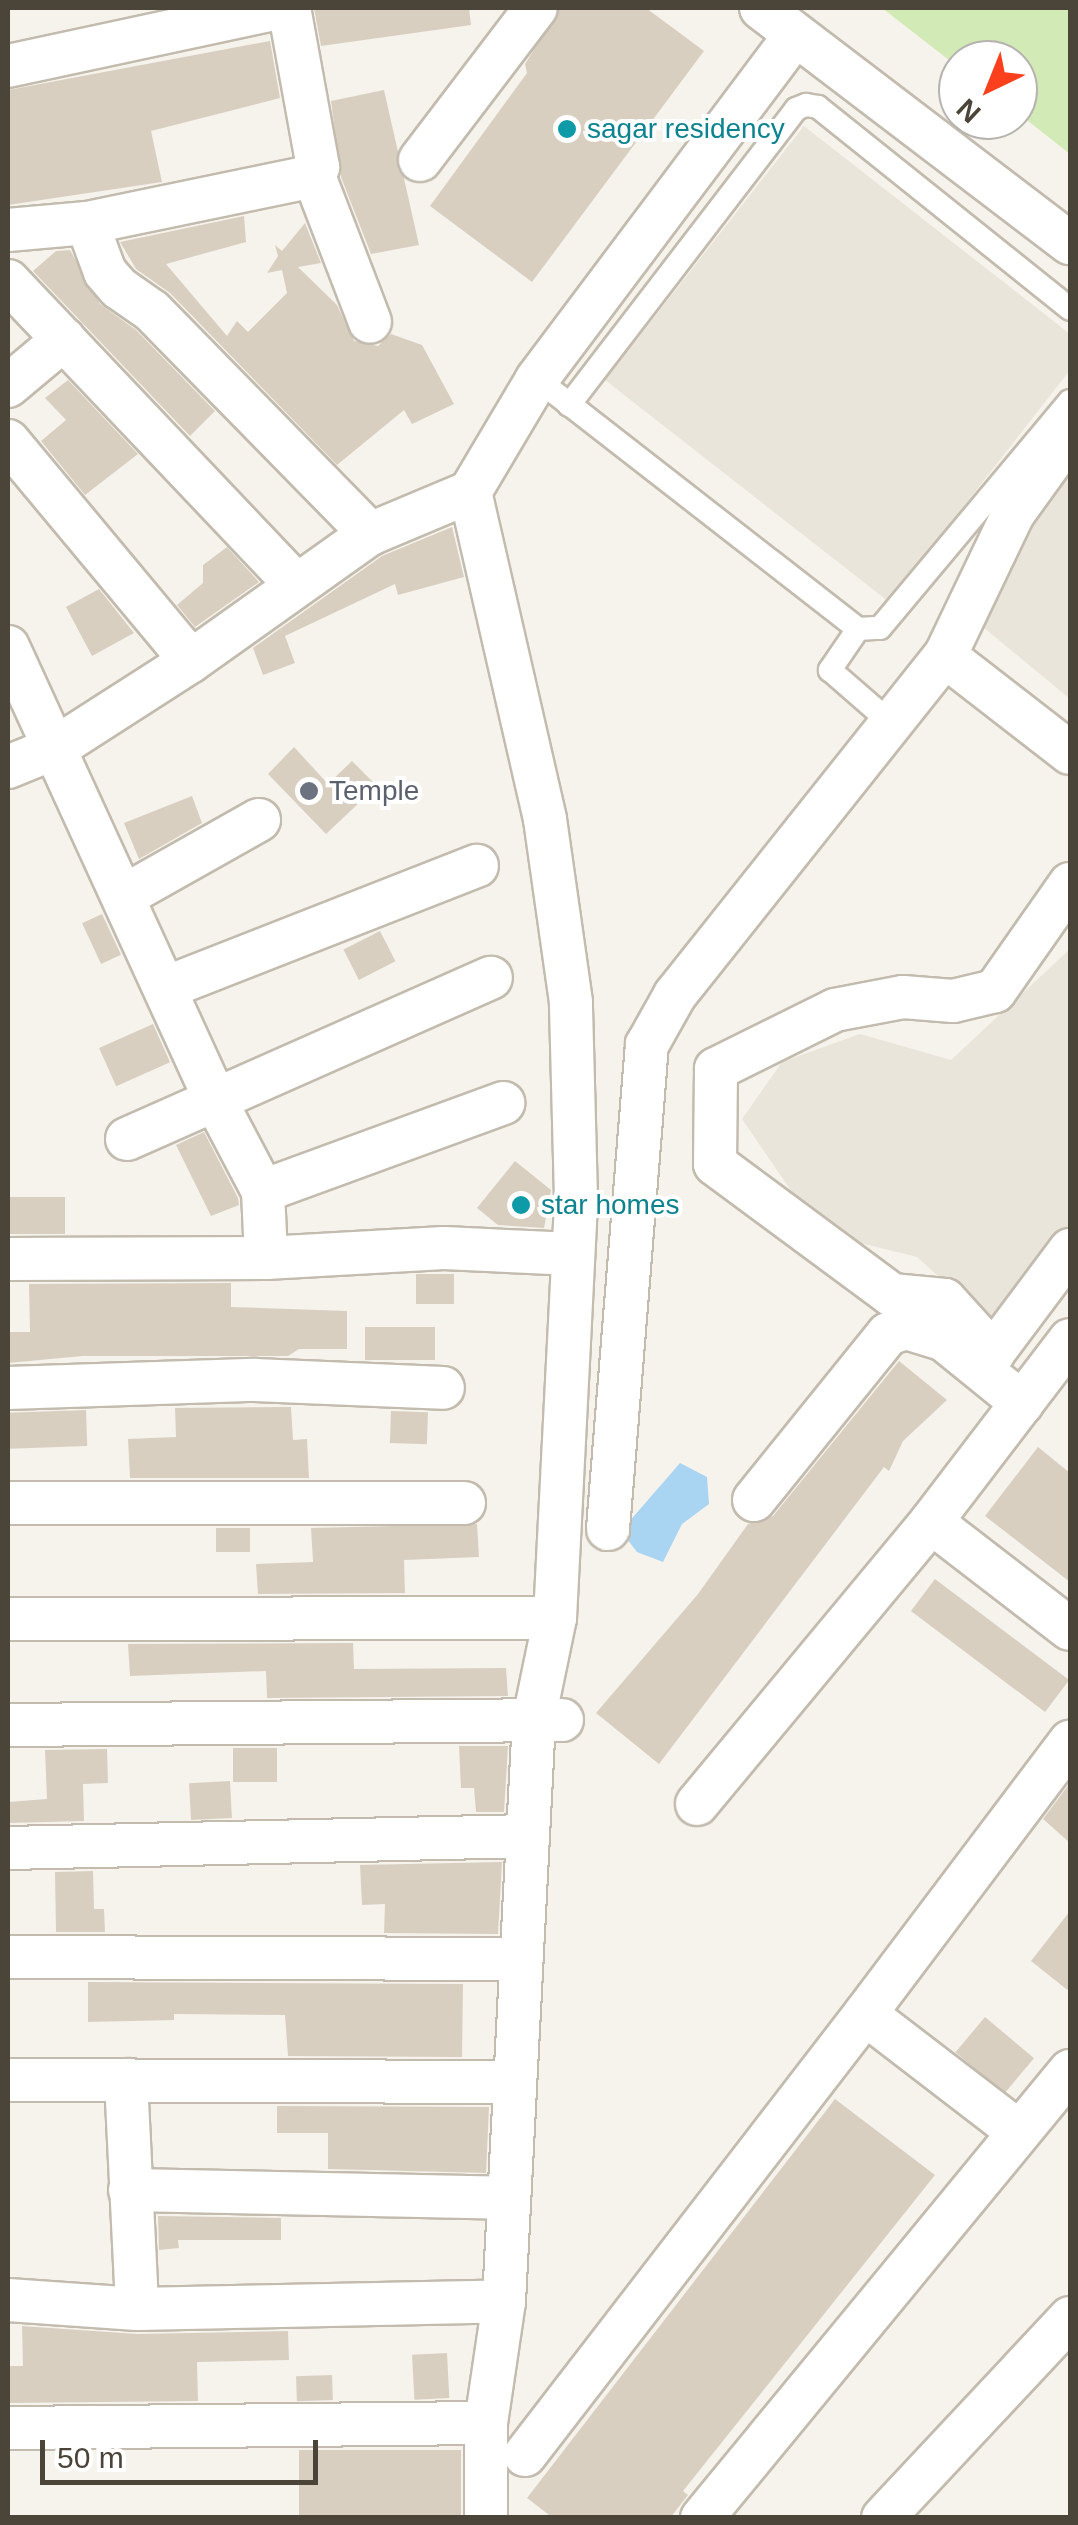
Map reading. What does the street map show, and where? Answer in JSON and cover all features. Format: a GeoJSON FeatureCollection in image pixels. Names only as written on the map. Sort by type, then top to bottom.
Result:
{"type":"FeatureCollection","features":[{"type":"Feature","properties":{"kind":"street"},"geometry":{"type":"LineString","coordinates":[[8,66],[278,8]]}},
{"type":"Feature","properties":{"kind":"street"},"geometry":{"type":"LineString","coordinates":[[289,8],[318,167],[314,176],[370,322]]}},
{"type":"Feature","properties":{"kind":"street"},"geometry":{"type":"LineString","coordinates":[[420,160],[536,8]]}},
{"type":"Feature","properties":{"kind":"street"},"geometry":{"type":"LineString","coordinates":[[761,8],[1070,242]]}},
{"type":"Feature","properties":{"kind":"street"},"geometry":{"type":"LineString","coordinates":[[8,766],[57,747],[190,661],[370,534],[470,492],[553,392],[795,35]]}},
{"type":"Feature","properties":{"kind":"street"},"geometry":{"type":"LineString","coordinates":[[8,230],[87,224],[314,176]]}},
{"type":"Feature","properties":{"kind":"street"},"geometry":{"type":"LineString","coordinates":[[87,224],[106,272],[119,288],[152,311],[370,534]]}},
{"type":"Feature","properties":{"kind":"street"},"geometry":{"type":"LineString","coordinates":[[8,281],[296,584]]}},
{"type":"Feature","properties":{"kind":"street"},"geometry":{"type":"LineString","coordinates":[[8,386],[64,339]]}},
{"type":"Feature","properties":{"kind":"street"},"geometry":{"type":"LineString","coordinates":[[608,1529],[648,1045],[724,928],[945,656],[1013,514],[1070,435]]}},
{"type":"Feature","properties":{"kind":"street"},"geometry":{"type":"LineString","coordinates":[[8,441],[190,661]]}},
{"type":"Feature","properties":{"kind":"street"},"geometry":{"type":"LineString","coordinates":[[470,492],[545,819],[572,1002],[572,1254],[555,1618],[547,1720],[528,1836],[517,1959],[504,2300],[486,2423],[486,2518]]}},
{"type":"Feature","properties":{"kind":"street"},"geometry":{"type":"LineString","coordinates":[[8,648],[57,747],[215,1100],[263,1191],[266,1258]]}},
{"type":"Feature","properties":{"kind":"street"},"geometry":{"type":"LineString","coordinates":[[945,656],[1070,754]]}},
{"type":"Feature","properties":{"kind":"street"},"geometry":{"type":"LineString","coordinates":[[124,896],[259,820]]}},
{"type":"Feature","properties":{"kind":"street"},"geometry":{"type":"LineString","coordinates":[[165,988],[477,866]]}},
{"type":"Feature","properties":{"kind":"street"},"geometry":{"type":"LineString","coordinates":[[1070,884],[995,991],[953,1001],[903,997],[834,1010],[716,1069],[715,1164],[892,1295],[945,1300],[993,1353],[1070,1250]]}},
{"type":"Feature","properties":{"kind":"street"},"geometry":{"type":"LineString","coordinates":[[127,1139],[491,978]]}},
{"type":"Feature","properties":{"kind":"street"},"geometry":{"type":"LineString","coordinates":[[263,1191],[503,1103]]}},
{"type":"Feature","properties":{"kind":"street"},"geometry":{"type":"LineString","coordinates":[[8,1260],[266,1258],[444,1248],[572,1254]]}},
{"type":"Feature","properties":{"kind":"street"},"geometry":{"type":"LineString","coordinates":[[754,1500],[888,1334],[906,1328],[942,1340],[1022,1403]]}},
{"type":"Feature","properties":{"kind":"street"},"geometry":{"type":"LineString","coordinates":[[697,1804],[931,1522],[1070,1340]]}},
{"type":"Feature","properties":{"kind":"street"},"geometry":{"type":"LineString","coordinates":[[8,1388],[255,1380],[443,1388]]}},
{"type":"Feature","properties":{"kind":"street"},"geometry":{"type":"LineString","coordinates":[[8,1503],[464,1502]]}},
{"type":"Feature","properties":{"kind":"street"},"geometry":{"type":"LineString","coordinates":[[931,1522],[1070,1629]]}},
{"type":"Feature","properties":{"kind":"street"},"geometry":{"type":"LineString","coordinates":[[8,1619],[555,1618]]}},
{"type":"Feature","properties":{"kind":"street"},"geometry":{"type":"LineString","coordinates":[[8,1725],[547,1720]]}},
{"type":"Feature","properties":{"kind":"street"},"geometry":{"type":"LineString","coordinates":[[525,2455],[866,2014],[1070,1742]]}},
{"type":"Feature","properties":{"kind":"street"},"geometry":{"type":"LineString","coordinates":[[8,1848],[528,1836]]}},
{"type":"Feature","properties":{"kind":"street"},"geometry":{"type":"LineString","coordinates":[[8,1956],[517,1959]]}},
{"type":"Feature","properties":{"kind":"street"},"geometry":{"type":"LineString","coordinates":[[866,2014],[1019,2132]]}},
{"type":"Feature","properties":{"kind":"street"},"geometry":{"type":"LineString","coordinates":[[702,2518],[1070,2071]]}},
{"type":"Feature","properties":{"kind":"street"},"geometry":{"type":"LineString","coordinates":[[8,2080],[514,2082]]}},
{"type":"Feature","properties":{"kind":"street"},"geometry":{"type":"LineString","coordinates":[[126,2080],[138,2308]]}},
{"type":"Feature","properties":{"kind":"street"},"geometry":{"type":"LineString","coordinates":[[130,2190],[507,2198]]}},
{"type":"Feature","properties":{"kind":"street"},"geometry":{"type":"LineString","coordinates":[[8,2300],[138,2308],[504,2300]]}},
{"type":"Feature","properties":{"kind":"street"},"geometry":{"type":"LineString","coordinates":[[883,2518],[1070,2318]]}},
{"type":"Feature","properties":{"kind":"street"},"geometry":{"type":"LineString","coordinates":[[8,2428],[486,2423]]}},
{"type":"Feature","properties":{"kind":"lane"},"geometry":{"type":"LineString","coordinates":[[1070,309],[818,107],[806,106],[796,109],[553,392],[858,629],[880,628],[1070,401]]}},
{"type":"Feature","properties":{"kind":"lane"},"geometry":{"type":"LineString","coordinates":[[858,629],[830,670],[891,723]]}},
{"type":"Feature","properties":{"kind":"shaded area"},"geometry":{"type":"Polygon","coordinates":[[[804,126],[1070,334],[1070,370],[889,602],[605,380],[804,126]]]}},
{"type":"Feature","properties":{"kind":"shaded area"},"geometry":{"type":"Polygon","coordinates":[[[1070,469],[1070,699],[971,617],[1070,469]]]}},
{"type":"Feature","properties":{"kind":"shaded area"},"geometry":{"type":"Polygon","coordinates":[[[1070,949],[1070,1224],[991,1324],[917,1257],[820,1233],[742,1119],[782,1062],[860,1034],[951,1060],[1070,949]]]}},
{"type":"Feature","properties":{"kind":"green space"},"geometry":{"type":"Polygon","coordinates":[[[882,8],[1070,8],[1070,154],[1038,129],[1038,40],[938,40],[938,51],[882,8]]]}},
{"type":"Feature","properties":{"kind":"water"},"geometry":{"type":"Polygon","coordinates":[[[680,1463],[707,1477],[709,1504],[682,1524],[663,1562],[637,1552],[621,1531],[680,1463]]]}},
{"type":"Feature","properties":{"kind":"building"},"geometry":{"type":"Polygon","coordinates":[[[314,8],[469,8],[471,25],[321,46],[314,8]]]}},
{"type":"Feature","properties":{"kind":"building","name":"sagar residency"},"geometry":{"type":"Polygon","coordinates":[[[560,8],[646,8],[704,51],[532,282],[430,206],[527,73],[525,64],[560,8]]]}},
{"type":"Feature","properties":{"kind":"building"},"geometry":{"type":"Polygon","coordinates":[[[270,41],[280,98],[151,131],[162,182],[8,205],[8,90],[270,41]]]}},
{"type":"Feature","properties":{"kind":"building"},"geometry":{"type":"Polygon","coordinates":[[[384,90],[419,245],[371,254],[341,177],[331,101],[384,90]]]}},
{"type":"Feature","properties":{"kind":"building"},"geometry":{"type":"Polygon","coordinates":[[[244,216],[246,242],[166,264],[227,336],[237,321],[248,332],[287,293],[282,270],[267,273],[278,256],[275,245],[282,251],[305,223],[321,263],[298,267],[337,305],[354,341],[378,346],[391,334],[422,345],[454,404],[412,424],[404,410],[337,465],[170,293],[136,269],[120,242],[244,216]]]}},
{"type":"Feature","properties":{"kind":"building"},"geometry":{"type":"Polygon","coordinates":[[[70,250],[100,304],[136,330],[215,411],[190,436],[33,271],[56,251],[70,250]]]}},
{"type":"Feature","properties":{"kind":"building"},"geometry":{"type":"Polygon","coordinates":[[[68,380],[138,454],[85,495],[41,441],[66,420],[45,398],[68,380]]]}},
{"type":"Feature","properties":{"kind":"building"},"geometry":{"type":"Polygon","coordinates":[[[452,527],[464,577],[398,595],[395,584],[285,636],[295,663],[263,675],[253,648],[382,556],[452,527]]]}},
{"type":"Feature","properties":{"kind":"building"},"geometry":{"type":"Polygon","coordinates":[[[227,547],[259,582],[195,627],[177,605],[203,583],[203,565],[227,547]]]}},
{"type":"Feature","properties":{"kind":"building"},"geometry":{"type":"Polygon","coordinates":[[[99,589],[134,633],[92,656],[66,607],[99,589]]]}},
{"type":"Feature","properties":{"kind":"building","name":"Temple"},"geometry":{"type":"Polygon","coordinates":[[[294,747],[328,784],[352,761],[377,786],[326,834],[268,774],[294,747]]]}},
{"type":"Feature","properties":{"kind":"building"},"geometry":{"type":"Polygon","coordinates":[[[192,796],[202,823],[139,859],[124,823],[192,796]]]}},
{"type":"Feature","properties":{"kind":"building"},"geometry":{"type":"Polygon","coordinates":[[[102,914],[121,955],[101,964],[82,923],[102,914]]]}},
{"type":"Feature","properties":{"kind":"building"},"geometry":{"type":"Polygon","coordinates":[[[380,931],[395,961],[359,980],[343,950],[380,931]]]}},
{"type":"Feature","properties":{"kind":"building"},"geometry":{"type":"Polygon","coordinates":[[[153,1024],[170,1062],[116,1086],[99,1048],[153,1024]]]}},
{"type":"Feature","properties":{"kind":"building"},"geometry":{"type":"Polygon","coordinates":[[[204,1132],[239,1205],[211,1216],[176,1145],[204,1132]]]}},
{"type":"Feature","properties":{"kind":"building","name":"star homes"},"geometry":{"type":"Polygon","coordinates":[[[515,1161],[551,1190],[544,1228],[498,1225],[477,1208],[515,1161]]]}},
{"type":"Feature","properties":{"kind":"building"},"geometry":{"type":"Polygon","coordinates":[[[8,1197],[65,1197],[65,1234],[8,1234],[8,1197]]]}},
{"type":"Feature","properties":{"kind":"building"},"geometry":{"type":"Polygon","coordinates":[[[416,1274],[454,1274],[454,1304],[416,1304],[416,1274]]]}},
{"type":"Feature","properties":{"kind":"building"},"geometry":{"type":"Polygon","coordinates":[[[231,1283],[231,1307],[347,1311],[347,1349],[299,1349],[288,1356],[83,1356],[8,1363],[8,1332],[30,1332],[29,1284],[231,1283]]]}},
{"type":"Feature","properties":{"kind":"building"},"geometry":{"type":"Polygon","coordinates":[[[365,1327],[435,1327],[435,1360],[365,1360],[365,1327]]]}},
{"type":"Feature","properties":{"kind":"building"},"geometry":{"type":"Polygon","coordinates":[[[899,1361],[947,1400],[903,1441],[889,1471],[884,1467],[659,1764],[596,1713],[698,1594],[748,1524],[773,1516],[899,1361]]]}},
{"type":"Feature","properties":{"kind":"building"},"geometry":{"type":"Polygon","coordinates":[[[291,1407],[293,1440],[307,1439],[309,1478],[130,1478],[128,1439],[176,1437],[175,1408],[291,1407]]]}},
{"type":"Feature","properties":{"kind":"building"},"geometry":{"type":"Polygon","coordinates":[[[86,1410],[87,1446],[9,1449],[8,1413],[86,1410]]]}},
{"type":"Feature","properties":{"kind":"building"},"geometry":{"type":"Polygon","coordinates":[[[391,1411],[428,1412],[427,1444],[390,1443],[391,1411]]]}},
{"type":"Feature","properties":{"kind":"building"},"geometry":{"type":"Polygon","coordinates":[[[1038,1447],[1070,1473],[1070,1582],[985,1516],[1038,1447]]]}},
{"type":"Feature","properties":{"kind":"building"},"geometry":{"type":"Polygon","coordinates":[[[477,1524],[479,1557],[404,1560],[405,1593],[258,1594],[256,1564],[313,1562],[311,1528],[477,1524]]]}},
{"type":"Feature","properties":{"kind":"building"},"geometry":{"type":"Polygon","coordinates":[[[216,1528],[250,1528],[250,1552],[216,1552],[216,1528]]]}},
{"type":"Feature","properties":{"kind":"building"},"geometry":{"type":"Polygon","coordinates":[[[935,1579],[1069,1680],[1045,1712],[911,1611],[935,1579]]]}},
{"type":"Feature","properties":{"kind":"building"},"geometry":{"type":"Polygon","coordinates":[[[353,1643],[354,1669],[506,1668],[508,1696],[267,1698],[266,1671],[130,1676],[128,1644],[353,1643]]]}},
{"type":"Feature","properties":{"kind":"building"},"geometry":{"type":"Polygon","coordinates":[[[459,1746],[508,1746],[504,1812],[476,1812],[474,1788],[461,1788],[459,1746]]]}},
{"type":"Feature","properties":{"kind":"building"},"geometry":{"type":"Polygon","coordinates":[[[233,1748],[277,1748],[277,1782],[233,1782],[233,1748]]]}},
{"type":"Feature","properties":{"kind":"building"},"geometry":{"type":"Polygon","coordinates":[[[107,1749],[108,1783],[83,1784],[84,1821],[8,1823],[8,1802],[47,1799],[45,1750],[107,1749]]]}},
{"type":"Feature","properties":{"kind":"building"},"geometry":{"type":"Polygon","coordinates":[[[230,1781],[232,1818],[191,1820],[189,1783],[230,1781]]]}},
{"type":"Feature","properties":{"kind":"building"},"geometry":{"type":"Polygon","coordinates":[[[1070,1783],[1070,1843],[1043,1819],[1070,1783]]]}},
{"type":"Feature","properties":{"kind":"building"},"geometry":{"type":"Polygon","coordinates":[[[502,1862],[498,1934],[384,1933],[385,1904],[362,1905],[360,1865],[502,1862]]]}},
{"type":"Feature","properties":{"kind":"building"},"geometry":{"type":"Polygon","coordinates":[[[93,1871],[94,1909],[104,1909],[105,1932],[56,1932],[55,1872],[93,1871]]]}},
{"type":"Feature","properties":{"kind":"building"},"geometry":{"type":"Polygon","coordinates":[[[1070,1911],[1070,1992],[1031,1961],[1070,1911]]]}},
{"type":"Feature","properties":{"kind":"building"},"geometry":{"type":"Polygon","coordinates":[[[88,1982],[463,1984],[462,2057],[288,2056],[285,2015],[174,2014],[174,2020],[88,2022],[88,1982]]]}},
{"type":"Feature","properties":{"kind":"building"},"geometry":{"type":"Polygon","coordinates":[[[985,2017],[1034,2058],[1004,2093],[955,2052],[985,2017]]]}},
{"type":"Feature","properties":{"kind":"building"},"geometry":{"type":"Polygon","coordinates":[[[835,2099],[935,2175],[683,2491],[688,2495],[670,2518],[553,2518],[527,2498],[835,2099]]]}},
{"type":"Feature","properties":{"kind":"building"},"geometry":{"type":"Polygon","coordinates":[[[277,2106],[489,2107],[486,2173],[328,2169],[328,2133],[277,2133],[277,2106]]]}},
{"type":"Feature","properties":{"kind":"building"},"geometry":{"type":"Polygon","coordinates":[[[158,2216],[281,2218],[281,2240],[178,2240],[179,2248],[159,2250],[158,2216]]]}},
{"type":"Feature","properties":{"kind":"building"},"geometry":{"type":"Polygon","coordinates":[[[22,2326],[137,2334],[288,2331],[289,2360],[197,2362],[198,2401],[8,2403],[8,2366],[23,2366],[22,2326]]]}},
{"type":"Feature","properties":{"kind":"building"},"geometry":{"type":"Polygon","coordinates":[[[447,2353],[449,2398],[414,2400],[412,2355],[447,2353]]]}},
{"type":"Feature","properties":{"kind":"building"},"geometry":{"type":"Polygon","coordinates":[[[332,2375],[333,2400],[297,2401],[296,2376],[332,2375]]]}},
{"type":"Feature","properties":{"kind":"building"},"geometry":{"type":"Polygon","coordinates":[[[299,2450],[461,2450],[461,2518],[299,2518],[299,2450]]]}},
{"type":"Feature","properties":{"kind":"place","name":"sagar residency"},"geometry":{"type":"Point","coordinates":[567,129]}},
{"type":"Feature","properties":{"kind":"place","name":"Temple"},"geometry":{"type":"Point","coordinates":[309,791]}},
{"type":"Feature","properties":{"kind":"place","name":"star homes"},"geometry":{"type":"Point","coordinates":[521,1205]}}]}
